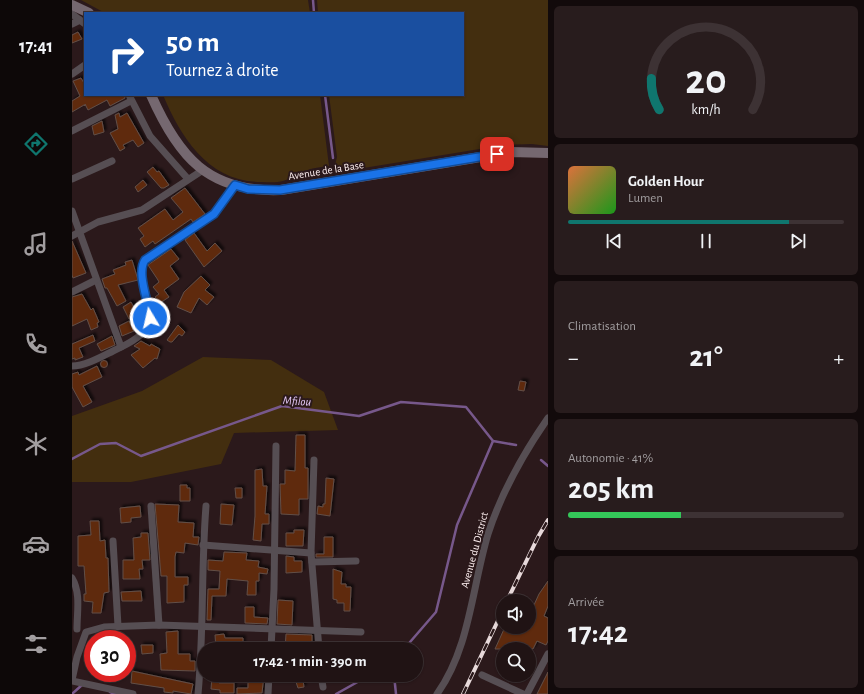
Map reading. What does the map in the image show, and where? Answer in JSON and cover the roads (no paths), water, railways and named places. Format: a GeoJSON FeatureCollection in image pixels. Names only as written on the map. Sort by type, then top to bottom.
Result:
{"type":"FeatureCollection","features":[{"type":"Feature","properties":{"kind":"main road"},"geometry":{"type":"LineString","coordinates":[[72,5],[87,12]]}},
{"type":"Feature","properties":{"kind":"main road","name":"Avenue de la Base"},"geometry":{"type":"LineString","coordinates":[[151,96],[164,124],[184,154],[203,170],[220,180],[248,189],[280,190],[511,152],[548,153]]}},
{"type":"Feature","properties":{"kind":"street"},"geometry":{"type":"LineString","coordinates":[[72,14],[83,22]]}},
{"type":"Feature","properties":{"kind":"street"},"geometry":{"type":"LineString","coordinates":[[72,24],[83,22]]}},
{"type":"Feature","properties":{"kind":"street"},"geometry":{"type":"LineString","coordinates":[[72,74],[84,66]]}},
{"type":"Feature","properties":{"kind":"street"},"geometry":{"type":"LineString","coordinates":[[72,131],[130,98],[150,136],[188,179]]}},
{"type":"Feature","properties":{"kind":"street"},"geometry":{"type":"LineString","coordinates":[[72,179],[112,161]]}},
{"type":"Feature","properties":{"kind":"street"},"geometry":{"type":"LineString","coordinates":[[72,236],[98,222],[139,211],[203,170]]}},
{"type":"Feature","properties":{"kind":"street"},"geometry":{"type":"LineString","coordinates":[[72,366],[90,361],[121,347],[143,332],[150,318],[141,272],[141,267],[145,260],[214,214],[235,185]]}},
{"type":"Feature","properties":{"kind":"street"},"geometry":{"type":"LineString","coordinates":[[72,211],[121,347]]}},
{"type":"Feature","properties":{"kind":"street"},"geometry":{"type":"LineString","coordinates":[[72,292],[96,280]]}},
{"type":"Feature","properties":{"kind":"street","name":"Avenue du District"},"geometry":{"type":"LineString","coordinates":[[437,694],[446,681],[461,645],[480,565],[498,506],[523,457],[548,418]]}},
{"type":"Feature","properties":{"kind":"street"},"geometry":{"type":"LineString","coordinates":[[271,642],[275,551],[276,446]]}},
{"type":"Feature","properties":{"kind":"street"},"geometry":{"type":"LineString","coordinates":[[314,460],[311,554],[319,642]]}},
{"type":"Feature","properties":{"kind":"street"},"geometry":{"type":"LineString","coordinates":[[151,506],[159,625]]}},
{"type":"Feature","properties":{"kind":"street"},"geometry":{"type":"LineString","coordinates":[[198,694],[202,626],[203,545],[206,506]]}},
{"type":"Feature","properties":{"kind":"street"},"geometry":{"type":"LineString","coordinates":[[113,540],[118,626]]}},
{"type":"Feature","properties":{"kind":"street"},"geometry":{"type":"LineString","coordinates":[[203,545],[311,554]]}},
{"type":"Feature","properties":{"kind":"street"},"geometry":{"type":"LineString","coordinates":[[312,562],[356,561]]}},
{"type":"Feature","properties":{"kind":"street"},"geometry":{"type":"LineString","coordinates":[[72,578],[76,586],[77,593],[74,628],[84,631]]}},
{"type":"Feature","properties":{"kind":"street"},"geometry":{"type":"LineString","coordinates":[[91,630],[118,626],[159,625],[362,632]]}},
{"type":"Feature","properties":{"kind":"street"},"geometry":{"type":"LineString","coordinates":[[84,638],[77,657],[72,681],[133,694]]}},
{"type":"Feature","properties":{"kind":"street"},"geometry":{"type":"LineString","coordinates":[[528,694],[548,654]]}},
{"type":"Feature","properties":{"kind":"street"},"geometry":{"type":"LineString","coordinates":[[482,675],[523,694]]}},
{"type":"Feature","properties":{"kind":"street"},"geometry":{"type":"LineString","coordinates":[[268,694],[269,682]]}},
{"type":"Feature","properties":{"kind":"street"},"geometry":{"type":"LineString","coordinates":[[322,682],[322,687]]}},
{"type":"Feature","properties":{"kind":"waterway"},"geometry":{"type":"LineString","coordinates":[[313,0],[314,12]]}},
{"type":"Feature","properties":{"kind":"waterway"},"geometry":{"type":"LineString","coordinates":[[325,96],[333,158]]}},
{"type":"Feature","properties":{"kind":"waterway","name":"Mfilou"},"geometry":{"type":"LineString","coordinates":[[72,459],[100,444],[116,443],[141,456],[282,406],[359,416],[401,402],[466,407],[493,441],[516,445]]}},
{"type":"Feature","properties":{"kind":"waterway"},"geometry":{"type":"LineString","coordinates":[[410,642],[436,612],[457,525],[493,441]]}},
{"type":"Feature","properties":{"kind":"waterway","name":"Mfilou"},"geometry":{"type":"LineString","coordinates":[[541,460],[548,466]]}},
{"type":"Feature","properties":{"kind":"waterway"},"geometry":{"type":"LineString","coordinates":[[336,694],[357,682]]}},
{"type":"Feature","properties":{"kind":"waterway"},"geometry":{"type":"LineString","coordinates":[[395,682],[396,694]]}},
{"type":"Feature","properties":{"kind":"waterway"},"geometry":{"type":"LineString","coordinates":[[72,694],[82,685]]}},
{"type":"Feature","properties":{"kind":"waterway"},"geometry":{"type":"LineString","coordinates":[[110,692],[115,694]]}},
{"type":"Feature","properties":{"kind":"railway"},"geometry":{"type":"LineString","coordinates":[[510,594],[538,537],[548,520]]}},
{"type":"Feature","properties":{"kind":"railway"},"geometry":{"type":"LineString","coordinates":[[463,694],[496,625]]}}]}
